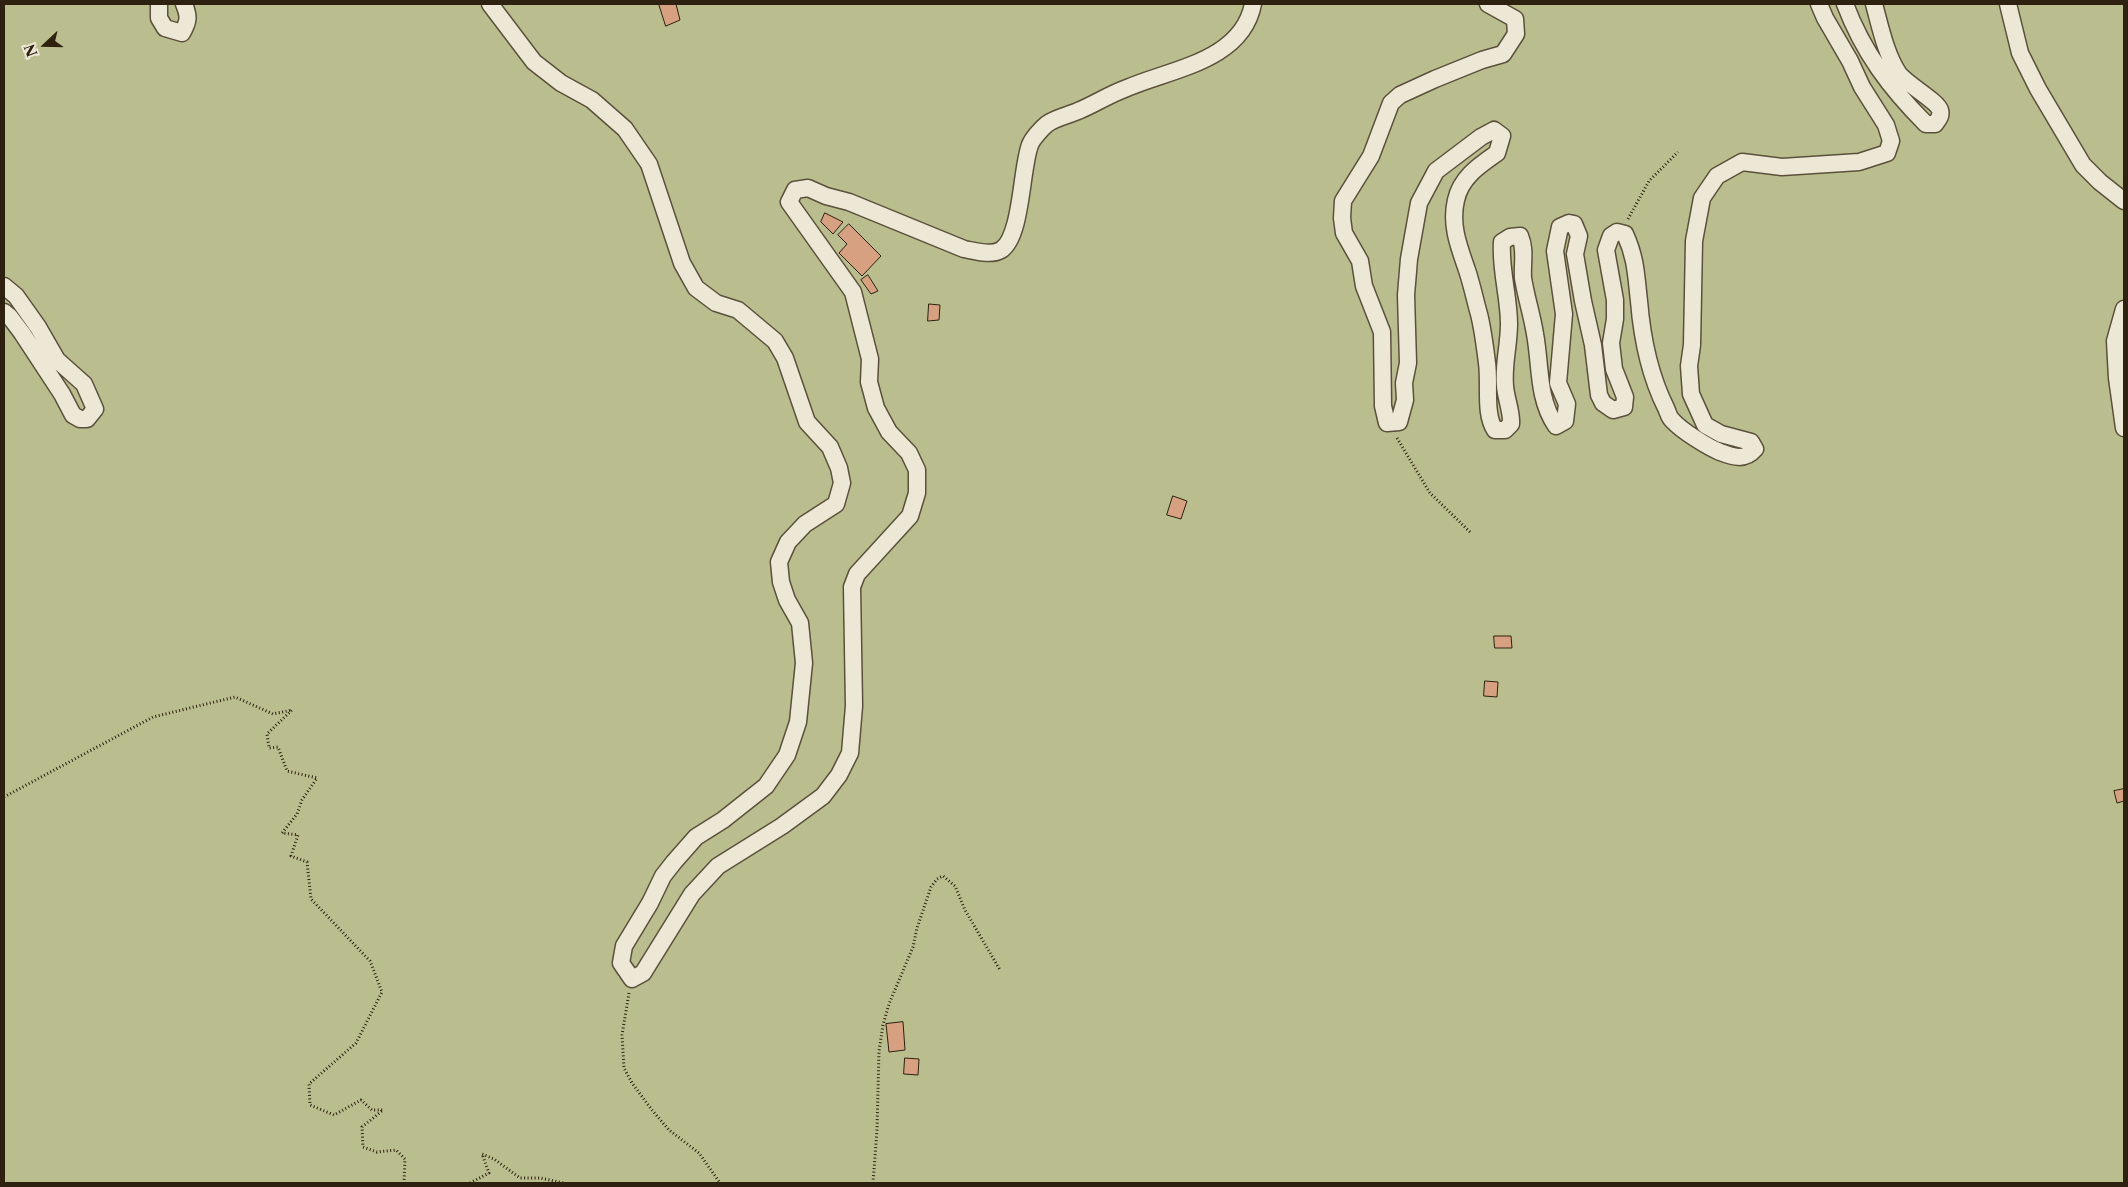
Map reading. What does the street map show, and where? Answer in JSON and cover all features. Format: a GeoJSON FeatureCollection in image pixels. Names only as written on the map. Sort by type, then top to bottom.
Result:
{"type":"FeatureCollection","features":[{"type":"Feature","properties":{"kind":"street"},"geometry":{"type":"LineString","coordinates":[[159,4],[159,18],[165,28],[173,32],[182,32],[188,23],[189,14],[184,4]]}},
{"type":"Feature","properties":{"kind":"street"},"geometry":{"type":"LineString","coordinates":[[490,4],[534,62],[561,83],[592,100],[625,129],[649,164],[682,263],[696,288],[716,303],[738,310],[775,340],[785,358],[807,422],[830,446],[839,468],[842,483],[836,504],[805,524],[788,542],[779,562],[781,582],[787,600],[800,623],[804,664],[798,722],[787,755],[766,786],[723,820],[696,837],[664,876],[624,946],[621,963],[632,979],[643,973],[692,894],[718,866],[782,826],[823,796],[839,775],[850,753],[854,706],[852,587],[857,574],[910,516],[917,493],[917,470],[909,453],[890,432],[876,408],[869,382],[870,359],[853,292],[789,202],[795,190],[808,188],[826,196],[849,202],[964,249],[984,253],[1000,250],[1008,242],[1014,226],[1030,144],[1047,124],[1127,87],[1201,62],[1231,42],[1249,20],[1253,4]]}},
{"type":"Feature","properties":{"kind":"street"},"geometry":{"type":"LineString","coordinates":[[1488,4],[1515,19],[1516,34],[1503,54],[1482,60],[1435,79],[1400,95],[1391,102],[1371,156],[1343,201],[1342,218],[1344,233],[1360,261],[1364,286],[1382,332],[1383,406],[1388,423],[1399,422],[1405,400],[1404,383],[1408,363],[1406,295],[1414,227],[1419,203],[1436,171],[1481,137],[1494,130],[1502,136],[1497,153],[1472,171],[1461,186],[1456,200],[1454,219],[1457,245],[1467,271],[1480,317],[1487,366],[1489,422],[1494,430],[1505,430],[1511,424],[1512,417],[1507,404],[1505,386],[1504,364],[1509,324],[1501,255],[1502,242],[1510,237],[1520,236],[1524,246],[1523,275],[1536,337],[1543,398],[1548,414],[1556,426],[1565,421],[1567,404],[1558,384],[1564,314],[1555,251],[1560,227],[1570,223],[1574,224],[1579,236],[1575,254],[1582,301],[1593,345],[1599,396],[1603,403],[1613,410],[1624,407],[1626,397],[1614,369],[1610,343],[1615,319],[1615,300],[1606,250],[1611,236],[1617,232],[1625,234],[1633,251],[1647,356],[1656,388],[1672,421],[1708,447],[1740,458],[1750,455],[1755,449],[1751,442],[1721,434],[1705,425],[1691,394],[1689,366],[1692,344],[1694,241],[1702,198],[1718,176],[1728,168],[1742,162],[1782,167],[1859,162],[1887,153],[1891,141],[1886,125],[1862,87],[1850,61],[1824,18],[1819,4]]}},
{"type":"Feature","properties":{"kind":"street"},"geometry":{"type":"LineString","coordinates":[[1845,4],[1854,28],[1878,69],[1907,106],[1926,124],[1935,124],[1940,117],[1940,111],[1934,102],[1918,92],[1899,74],[1884,41],[1874,4]]}},
{"type":"Feature","properties":{"kind":"street"},"geometry":{"type":"LineString","coordinates":[[2008,4],[2020,53],[2038,89],[2078,157],[2083,165],[2100,182],[2124,201]]}},
{"type":"Feature","properties":{"kind":"street"},"geometry":{"type":"LineString","coordinates":[[4,286],[16,296],[57,360],[84,384],[95,409],[88,419],[80,419],[73,415],[62,394],[22,333],[4,312]]}},
{"type":"Feature","properties":{"kind":"street"},"geometry":{"type":"LineString","coordinates":[[2124,309],[2115,341],[2116,378],[2124,428]]}},
{"type":"Feature","properties":{"kind":"path"},"geometry":{"type":"LineString","coordinates":[[1625,234],[1625,226],[1633,207],[1649,181],[1678,152]]}},
{"type":"Feature","properties":{"kind":"path"},"geometry":{"type":"LineString","coordinates":[[1388,423],[1430,493],[1470,532]]}},
{"type":"Feature","properties":{"kind":"path"},"geometry":{"type":"LineString","coordinates":[[4,797],[153,717],[235,697],[272,714],[292,710],[267,734],[269,748],[278,747],[287,771],[317,778],[302,800],[297,814],[282,833],[298,835],[291,856],[307,862],[311,899],[370,961],[382,992],[356,1043],[309,1084],[310,1105],[334,1115],[361,1100],[372,1110],[383,1110],[362,1127],[363,1146],[377,1152],[396,1150],[405,1159],[404,1183]]}},
{"type":"Feature","properties":{"kind":"path"},"geometry":{"type":"LineString","coordinates":[[873,1183],[877,1130],[879,1051],[883,1025],[889,1004],[913,947],[916,928],[931,887],[936,879],[943,876],[955,886],[973,924],[1000,970]]}},
{"type":"Feature","properties":{"kind":"path"},"geometry":{"type":"LineString","coordinates":[[632,979],[622,1035],[624,1068],[632,1083],[652,1110],[670,1130],[698,1153],[720,1183]]}},
{"type":"Feature","properties":{"kind":"path"},"geometry":{"type":"LineString","coordinates":[[470,1183],[489,1173],[482,1154],[494,1159],[520,1178],[540,1178],[564,1183]]}},
{"type":"Feature","properties":{"kind":"green space"},"geometry":{"type":"Polygon","coordinates":[[[4,4],[2124,4],[2124,1183],[4,1183],[4,4]]]}},
{"type":"Feature","properties":{"kind":"building"},"geometry":{"type":"Polygon","coordinates":[[[659,4],[676,4],[680,20],[666,26],[659,4]]]}},
{"type":"Feature","properties":{"kind":"building"},"geometry":{"type":"Polygon","coordinates":[[[825,213],[843,222],[833,234],[821,222],[825,213]]]}},
{"type":"Feature","properties":{"kind":"building"},"geometry":{"type":"Polygon","coordinates":[[[849,224],[881,256],[862,276],[839,253],[847,244],[838,235],[849,224]]]}},
{"type":"Feature","properties":{"kind":"building"},"geometry":{"type":"Polygon","coordinates":[[[868,275],[878,291],[871,294],[861,280],[868,275]]]}},
{"type":"Feature","properties":{"kind":"building"},"geometry":{"type":"Polygon","coordinates":[[[929,304],[940,305],[939,320],[928,321],[929,304]]]}},
{"type":"Feature","properties":{"kind":"building"},"geometry":{"type":"Polygon","coordinates":[[[1173,496],[1187,501],[1181,519],[1167,515],[1173,496]]]}},
{"type":"Feature","properties":{"kind":"building"},"geometry":{"type":"Polygon","coordinates":[[[1494,636],[1511,636],[1512,648],[1495,648],[1494,636]]]}},
{"type":"Feature","properties":{"kind":"building"},"geometry":{"type":"Polygon","coordinates":[[[1485,681],[1498,682],[1497,697],[1484,696],[1485,681]]]}},
{"type":"Feature","properties":{"kind":"building"},"geometry":{"type":"Polygon","coordinates":[[[2124,789],[2124,801],[2117,803],[2114,791],[2124,789]]]}},
{"type":"Feature","properties":{"kind":"building"},"geometry":{"type":"Polygon","coordinates":[[[903,1022],[905,1050],[889,1052],[886,1024],[903,1022]]]}},
{"type":"Feature","properties":{"kind":"building"},"geometry":{"type":"Polygon","coordinates":[[[905,1058],[919,1059],[918,1075],[904,1074],[905,1058]]]}}]}
